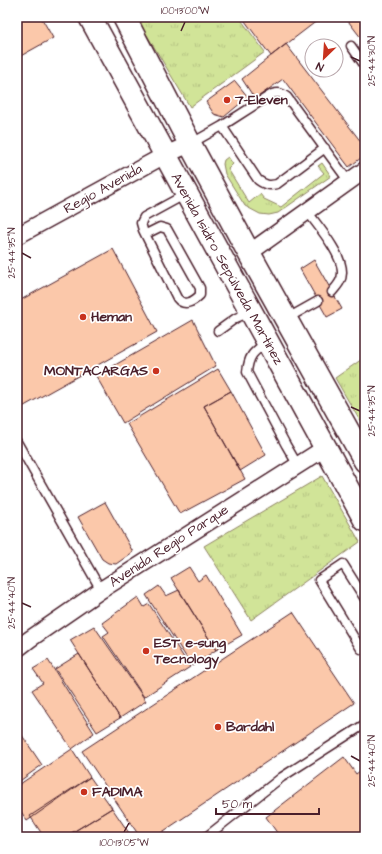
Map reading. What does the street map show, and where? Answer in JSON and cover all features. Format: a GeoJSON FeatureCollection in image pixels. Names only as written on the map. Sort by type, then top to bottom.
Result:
{"type":"FeatureCollection","features":[{"type":"Feature","properties":{"kind":"main road","name":"Avenida Isidro Sepúlveda Martínez"},"geometry":{"type":"LineString","coordinates":[[90,17],[365,520]]}},
{"type":"Feature","properties":{"kind":"main road","name":"Avenida Isidro Sepúlveda Martínez"},"geometry":{"type":"LineString","coordinates":[[124,17],[190,144],[285,319],[363,451]]}},
{"type":"Feature","properties":{"kind":"street","name":"Regio Avenida"},"geometry":{"type":"LineString","coordinates":[[17,236],[166,155],[190,144]]}},
{"type":"Feature","properties":{"kind":"street"},"geometry":{"type":"LineString","coordinates":[[249,253],[365,170]]}},
{"type":"Feature","properties":{"kind":"street","name":"Avenida Regio Parque"},"geometry":{"type":"LineString","coordinates":[[17,649],[101,590],[297,464],[325,448]]}},
{"type":"Feature","properties":{"kind":"lane"},"geometry":{"type":"LineString","coordinates":[[351,46],[365,66]]}},
{"type":"Feature","properties":{"kind":"lane"},"geometry":{"type":"LineString","coordinates":[[190,144],[277,92],[287,97],[349,182]]}},
{"type":"Feature","properties":{"kind":"lane"},"geometry":{"type":"LineString","coordinates":[[222,126],[258,180],[264,185],[271,186],[277,184],[325,148]]}},
{"type":"Feature","properties":{"kind":"lane"},"geometry":{"type":"LineString","coordinates":[[146,234],[160,227],[167,229],[200,288],[200,296],[189,303],[184,304],[180,302],[177,298],[146,234],[141,223],[144,217],[186,194]]}},
{"type":"Feature","properties":{"kind":"lane"},"geometry":{"type":"LineString","coordinates":[[307,211],[338,254],[342,265],[341,280],[332,292]]}},
{"type":"Feature","properties":{"kind":"lane"},"geometry":{"type":"LineString","coordinates":[[285,319],[318,301]]}},
{"type":"Feature","properties":{"kind":"lane"},"geometry":{"type":"LineString","coordinates":[[218,331],[236,318],[250,311]]}},
{"type":"Feature","properties":{"kind":"lane"},"geometry":{"type":"LineString","coordinates":[[267,342],[254,352],[248,361],[247,372],[282,439],[297,464]]}},
{"type":"Feature","properties":{"kind":"lane"},"geometry":{"type":"LineString","coordinates":[[17,442],[101,590]]}},
{"type":"Feature","properties":{"kind":"lane"},"geometry":{"type":"LineString","coordinates":[[365,599],[343,564],[319,580],[361,648],[365,650]]}},
{"type":"Feature","properties":{"kind":"lane"},"geometry":{"type":"LineString","coordinates":[[206,837],[282,777],[365,724]]}},
{"type":"Feature","properties":{"kind":"green space"},"geometry":{"type":"Polygon","coordinates":[[[136,17],[239,17],[265,52],[190,107],[136,17]]]}},
{"type":"Feature","properties":{"kind":"green space"},"geometry":{"type":"Polygon","coordinates":[[[228,157],[233,164],[228,169],[249,203],[260,194],[264,199],[281,207],[324,173],[318,166],[322,163],[331,176],[278,213],[269,215],[260,214],[245,206],[225,174],[223,164],[224,160],[228,157]]]}},
{"type":"Feature","properties":{"kind":"green space"},"geometry":{"type":"Polygon","coordinates":[[[365,357],[365,416],[360,421],[335,378],[365,357]]]}},
{"type":"Feature","properties":{"kind":"green space"},"geometry":{"type":"Polygon","coordinates":[[[322,476],[360,542],[251,620],[204,546],[322,476]]]}},
{"type":"Feature","properties":{"kind":"building"},"geometry":{"type":"Polygon","coordinates":[[[17,17],[41,17],[53,38],[17,58],[17,17]]]}},
{"type":"Feature","properties":{"kind":"building"},"geometry":{"type":"Polygon","coordinates":[[[242,17],[322,17],[271,56],[242,17]]]}},
{"type":"Feature","properties":{"kind":"building"},"geometry":{"type":"Polygon","coordinates":[[[345,17],[365,17],[365,43],[345,17]]]}},
{"type":"Feature","properties":{"kind":"building"},"geometry":{"type":"Polygon","coordinates":[[[286,44],[304,67],[304,78],[312,78],[365,147],[365,155],[349,167],[283,79],[255,99],[242,79],[286,44]]]}},
{"type":"Feature","properties":{"kind":"building","name":"7-Eleven"},"geometry":{"type":"Polygon","coordinates":[[[235,81],[248,97],[224,117],[214,114],[206,102],[235,81]]]}},
{"type":"Feature","properties":{"kind":"building","name":"Heman"},"geometry":{"type":"Polygon","coordinates":[[[113,249],[157,332],[17,410],[17,302],[113,249]]]}},
{"type":"Feature","properties":{"kind":"building"},"geometry":{"type":"Polygon","coordinates":[[[314,260],[342,309],[327,317],[300,269],[314,260]]]}},
{"type":"Feature","properties":{"kind":"building","name":"MONTACARGAS"},"geometry":{"type":"Polygon","coordinates":[[[193,320],[216,366],[123,423],[96,376],[193,320]]]}},
{"type":"Feature","properties":{"kind":"building"},"geometry":{"type":"Polygon","coordinates":[[[218,369],[231,391],[204,406],[245,479],[180,514],[127,424],[218,369]]]}},
{"type":"Feature","properties":{"kind":"building"},"geometry":{"type":"Polygon","coordinates":[[[231,391],[266,455],[240,471],[204,406],[231,391]]]}},
{"type":"Feature","properties":{"kind":"building"},"geometry":{"type":"Polygon","coordinates":[[[105,502],[133,552],[116,564],[108,563],[102,559],[78,517],[105,502]]]}},
{"type":"Feature","properties":{"kind":"building"},"geometry":{"type":"Polygon","coordinates":[[[189,567],[198,581],[206,575],[242,635],[216,650],[171,578],[189,567]]]}},
{"type":"Feature","properties":{"kind":"building"},"geometry":{"type":"Polygon","coordinates":[[[159,586],[166,596],[179,590],[216,650],[192,666],[146,595],[159,586]]]}},
{"type":"Feature","properties":{"kind":"building","name":"EST e-sung Tecnology"},"geometry":{"type":"Polygon","coordinates":[[[138,597],[144,607],[149,604],[190,667],[144,697],[103,636],[109,632],[102,623],[138,597]]]}},
{"type":"Feature","properties":{"kind":"building","name":"Bardahl"},"geometry":{"type":"Polygon","coordinates":[[[293,612],[354,703],[155,837],[140,837],[82,751],[293,612]]]}},
{"type":"Feature","properties":{"kind":"building"},"geometry":{"type":"Polygon","coordinates":[[[94,626],[146,701],[120,718],[70,640],[94,626]]]}},
{"type":"Feature","properties":{"kind":"building"},"geometry":{"type":"Polygon","coordinates":[[[79,654],[120,718],[97,732],[55,669],[79,654]]]}},
{"type":"Feature","properties":{"kind":"building"},"geometry":{"type":"Polygon","coordinates":[[[48,660],[94,733],[72,749],[32,690],[43,683],[33,669],[48,660]]]}},
{"type":"Feature","properties":{"kind":"building"},"geometry":{"type":"Polygon","coordinates":[[[17,728],[42,765],[17,783],[17,728]]]}},
{"type":"Feature","properties":{"kind":"building"},"geometry":{"type":"Polygon","coordinates":[[[72,749],[90,777],[27,821],[17,805],[17,786],[72,749]]]}},
{"type":"Feature","properties":{"kind":"building"},"geometry":{"type":"Polygon","coordinates":[[[344,757],[356,774],[365,767],[365,837],[280,837],[266,817],[344,757]]]}},
{"type":"Feature","properties":{"kind":"building","name":"FADIMA"},"geometry":{"type":"Polygon","coordinates":[[[90,777],[112,808],[65,837],[44,837],[30,816],[90,777]]]}},
{"type":"Feature","properties":{"kind":"building"},"geometry":{"type":"Polygon","coordinates":[[[112,808],[129,833],[124,837],[65,837],[112,808]]]}},
{"type":"Feature","properties":{"kind":"place","name":"7-Eleven"},"geometry":{"type":"Point","coordinates":[227,100]}},
{"type":"Feature","properties":{"kind":"place","name":"Heman"},"geometry":{"type":"Point","coordinates":[83,317]}},
{"type":"Feature","properties":{"kind":"place","name":"MONTACARGAS"},"geometry":{"type":"Point","coordinates":[156,371]}},
{"type":"Feature","properties":{"kind":"place","name":"EST e-sung Tecnology"},"geometry":{"type":"Point","coordinates":[146,651]}},
{"type":"Feature","properties":{"kind":"place","name":"Bardahl"},"geometry":{"type":"Point","coordinates":[218,727]}},
{"type":"Feature","properties":{"kind":"place","name":"FADIMA"},"geometry":{"type":"Point","coordinates":[84,792]}}]}
